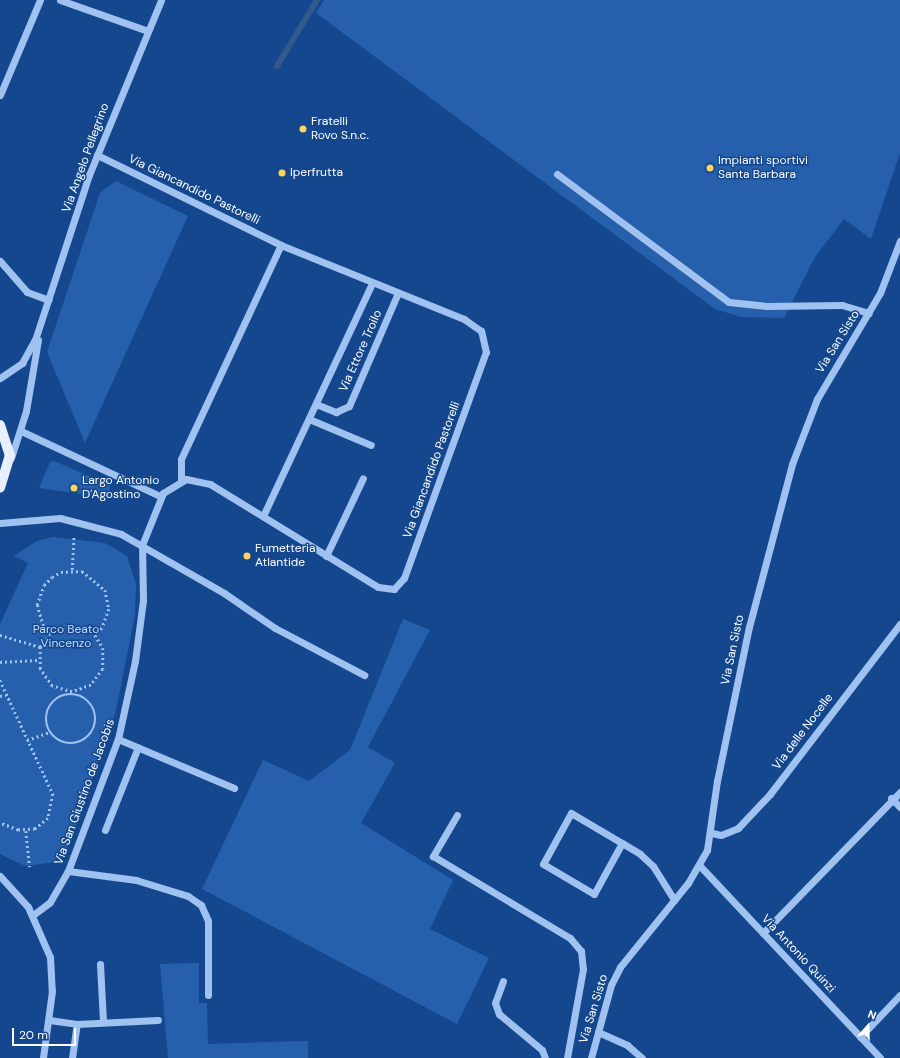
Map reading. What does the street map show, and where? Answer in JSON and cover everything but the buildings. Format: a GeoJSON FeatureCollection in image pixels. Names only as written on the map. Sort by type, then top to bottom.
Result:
{"type":"FeatureCollection","features":[{"type":"Feature","properties":{"kind":"main road"},"geometry":{"type":"LineString","coordinates":[[0,425],[9,446],[8,465],[0,488]]}},
{"type":"Feature","properties":{"kind":"street"},"geometry":{"type":"LineString","coordinates":[[0,95],[40,0]]}},
{"type":"Feature","properties":{"kind":"street"},"geometry":{"type":"LineString","coordinates":[[60,0],[148,31]]}},
{"type":"Feature","properties":{"kind":"street","name":"Via Angelo Pellegrino"},"geometry":{"type":"LineString","coordinates":[[8,465],[21,431],[40,328],[49,300],[97,155],[160,0]]}},
{"type":"Feature","properties":{"kind":"street","name":"Via Giancandido Pastorelli"},"geometry":{"type":"LineString","coordinates":[[97,155],[281,245],[474,325],[484,335],[486,352],[403,582],[394,589],[382,589],[210,484],[190,479],[181,481]]}},
{"type":"Feature","properties":{"kind":"street"},"geometry":{"type":"LineString","coordinates":[[557,174],[729,302],[766,306],[842,305],[869,313]]}},
{"type":"Feature","properties":{"kind":"street","name":"Via San Sisto"},"geometry":{"type":"LineString","coordinates":[[590,1058],[620,967],[700,866],[712,833],[717,781],[749,627],[792,464],[817,399],[869,313],[900,240]]}},
{"type":"Feature","properties":{"kind":"street"},"geometry":{"type":"LineString","coordinates":[[142,545],[160,496],[181,481],[181,459],[281,245]]}},
{"type":"Feature","properties":{"kind":"street"},"geometry":{"type":"LineString","coordinates":[[0,261],[27,292],[49,300]]}},
{"type":"Feature","properties":{"kind":"street","name":"Via Ettore Troilo"},"geometry":{"type":"LineString","coordinates":[[263,516],[372,283]]}},
{"type":"Feature","properties":{"kind":"street","name":"Via Ettore Troilo"},"geometry":{"type":"LineString","coordinates":[[316,404],[336,412],[349,406],[398,293]]}},
{"type":"Feature","properties":{"kind":"street","name":"Via Angelo Pellegrino"},"geometry":{"type":"LineString","coordinates":[[0,378],[22,363],[40,328]]}},
{"type":"Feature","properties":{"kind":"street"},"geometry":{"type":"LineString","coordinates":[[309,419],[371,445]]}},
{"type":"Feature","properties":{"kind":"street"},"geometry":{"type":"LineString","coordinates":[[21,431],[160,496]]}},
{"type":"Feature","properties":{"kind":"street"},"geometry":{"type":"LineString","coordinates":[[326,556],[363,478]]}},
{"type":"Feature","properties":{"kind":"street"},"geometry":{"type":"LineString","coordinates":[[0,523],[49,518],[78,520],[112,530],[142,545],[224,593],[276,628],[364,675]]}},
{"type":"Feature","properties":{"kind":"street","name":"Via San Giustino de Jacobis"},"geometry":{"type":"LineString","coordinates":[[33,916],[50,902],[68,871],[118,739],[142,615],[142,545]]}},
{"type":"Feature","properties":{"kind":"street","name":"Via delle Nocelle"},"geometry":{"type":"LineString","coordinates":[[712,833],[721,835],[738,828],[770,794],[900,624]]}},
{"type":"Feature","properties":{"kind":"street"},"geometry":{"type":"LineString","coordinates":[[118,739],[234,788]]}},
{"type":"Feature","properties":{"kind":"street"},"geometry":{"type":"LineString","coordinates":[[105,830],[138,747]]}},
{"type":"Feature","properties":{"kind":"street"},"geometry":{"type":"LineString","coordinates":[[763,933],[891,798],[900,792]]}},
{"type":"Feature","properties":{"kind":"street"},"geometry":{"type":"LineString","coordinates":[[891,798],[900,807]]}},
{"type":"Feature","properties":{"kind":"street"},"geometry":{"type":"LineString","coordinates":[[622,843],[594,894],[543,864],[571,813],[622,843],[654,866],[674,900]]}},
{"type":"Feature","properties":{"kind":"street"},"geometry":{"type":"LineString","coordinates":[[457,815],[433,856],[570,938],[581,951],[583,969],[567,1058]]}},
{"type":"Feature","properties":{"kind":"street","name":"Via Antonio Quinzi"},"geometry":{"type":"LineString","coordinates":[[700,866],[880,1058]]}},
{"type":"Feature","properties":{"kind":"street"},"geometry":{"type":"LineString","coordinates":[[68,871],[136,880],[188,896],[201,905],[208,918],[208,996]]}},
{"type":"Feature","properties":{"kind":"street"},"geometry":{"type":"LineString","coordinates":[[0,876],[33,916],[50,961],[49,1020],[43,1058]]}},
{"type":"Feature","properties":{"kind":"street"},"geometry":{"type":"LineString","coordinates":[[100,964],[103,1022]]}},
{"type":"Feature","properties":{"kind":"street"},"geometry":{"type":"LineString","coordinates":[[503,981],[495,1003],[499,1014],[542,1050],[545,1058]]}},
{"type":"Feature","properties":{"kind":"street"},"geometry":{"type":"LineString","coordinates":[[860,1037],[900,995]]}},
{"type":"Feature","properties":{"kind":"street"},"geometry":{"type":"LineString","coordinates":[[49,1020],[77,1024],[158,1020]]}},
{"type":"Feature","properties":{"kind":"street"},"geometry":{"type":"LineString","coordinates":[[72,1058],[77,1024]]}},
{"type":"Feature","properties":{"kind":"street"},"geometry":{"type":"LineString","coordinates":[[598,1032],[627,1045],[642,1058]]}},
{"type":"Feature","properties":{"kind":"path"},"geometry":{"type":"LineString","coordinates":[[72,570],[74,537]]}},
{"type":"Feature","properties":{"kind":"path"},"geometry":{"type":"LineString","coordinates":[[72,570],[52,577],[39,595],[38,616],[50,634],[40,646],[38,660],[43,674],[52,686],[72,693],[82,697],[93,708],[95,720],[92,732],[87,738],[71,744],[50,732],[46,719],[50,705],[61,696],[72,693],[91,685],[103,669],[103,648],[95,635],[105,623],[109,609],[109,599],[99,581],[82,571],[72,570]]}},
{"type":"Feature","properties":{"kind":"path"},"geometry":{"type":"LineString","coordinates":[[0,635],[40,646]]}},
{"type":"Feature","properties":{"kind":"path"},"geometry":{"type":"LineString","coordinates":[[0,662],[38,660]]}},
{"type":"Feature","properties":{"kind":"path"},"geometry":{"type":"LineString","coordinates":[[0,680],[53,794],[48,818],[26,831],[0,823]]}},
{"type":"Feature","properties":{"kind":"path"},"geometry":{"type":"LineString","coordinates":[[0,696],[6,695]]}},
{"type":"Feature","properties":{"kind":"path"},"geometry":{"type":"LineString","coordinates":[[27,740],[50,732]]}},
{"type":"Feature","properties":{"kind":"path"},"geometry":{"type":"LineString","coordinates":[[26,831],[30,867]]}},
{"type":"Feature","properties":{"kind":"green space","name":"Impianti sportivi Santa Barbara"},"geometry":{"type":"Polygon","coordinates":[[[324,0],[900,0],[900,153],[871,239],[844,219],[815,257],[784,318],[741,317],[715,309],[316,13],[324,0]]]}},
{"type":"Feature","properties":{"kind":"green space"},"geometry":{"type":"Polygon","coordinates":[[[116,181],[188,216],[85,443],[47,352],[100,193],[116,181]]]}},
{"type":"Feature","properties":{"kind":"green space"},"geometry":{"type":"Polygon","coordinates":[[[54,461],[110,485],[109,498],[39,488],[50,462],[54,461]]]}},
{"type":"Feature","properties":{"kind":"green space","name":"Parco Beato Vincenzo"},"geometry":{"type":"Polygon","coordinates":[[[53,537],[105,543],[127,556],[136,584],[135,615],[116,711],[69,845],[56,862],[25,866],[0,854],[0,624],[28,563],[14,556],[37,541],[53,537]]]}},
{"type":"Feature","properties":{"kind":"green space"},"geometry":{"type":"Polygon","coordinates":[[[403,619],[430,630],[368,747],[395,763],[361,823],[453,880],[430,929],[489,958],[457,1024],[202,889],[263,760],[309,781],[350,750],[403,619]]]}},
{"type":"Feature","properties":{"kind":"green space"},"geometry":{"type":"Polygon","coordinates":[[[199,963],[199,1003],[207,1003],[208,1044],[308,1041],[308,1058],[168,1058],[160,964],[199,963]]]}},
{"type":"Feature","properties":{"kind":"waterway"},"geometry":{"type":"LineString","coordinates":[[277,66],[317,0]]}},
{"type":"Feature","properties":{"kind":"place","name":"Fratelli Rovo S.n.c."},"geometry":{"type":"Point","coordinates":[303,129]}},
{"type":"Feature","properties":{"kind":"place","name":"Impianti sportivi Santa Barbara"},"geometry":{"type":"Point","coordinates":[710,168]}},
{"type":"Feature","properties":{"kind":"place","name":"Iperfrutta"},"geometry":{"type":"Point","coordinates":[282,173]}},
{"type":"Feature","properties":{"kind":"place","name":"Largo Antonio D'Agostino"},"geometry":{"type":"Point","coordinates":[74,488]}},
{"type":"Feature","properties":{"kind":"place","name":"Fumetteria Atlantide"},"geometry":{"type":"Point","coordinates":[247,556]}}]}
